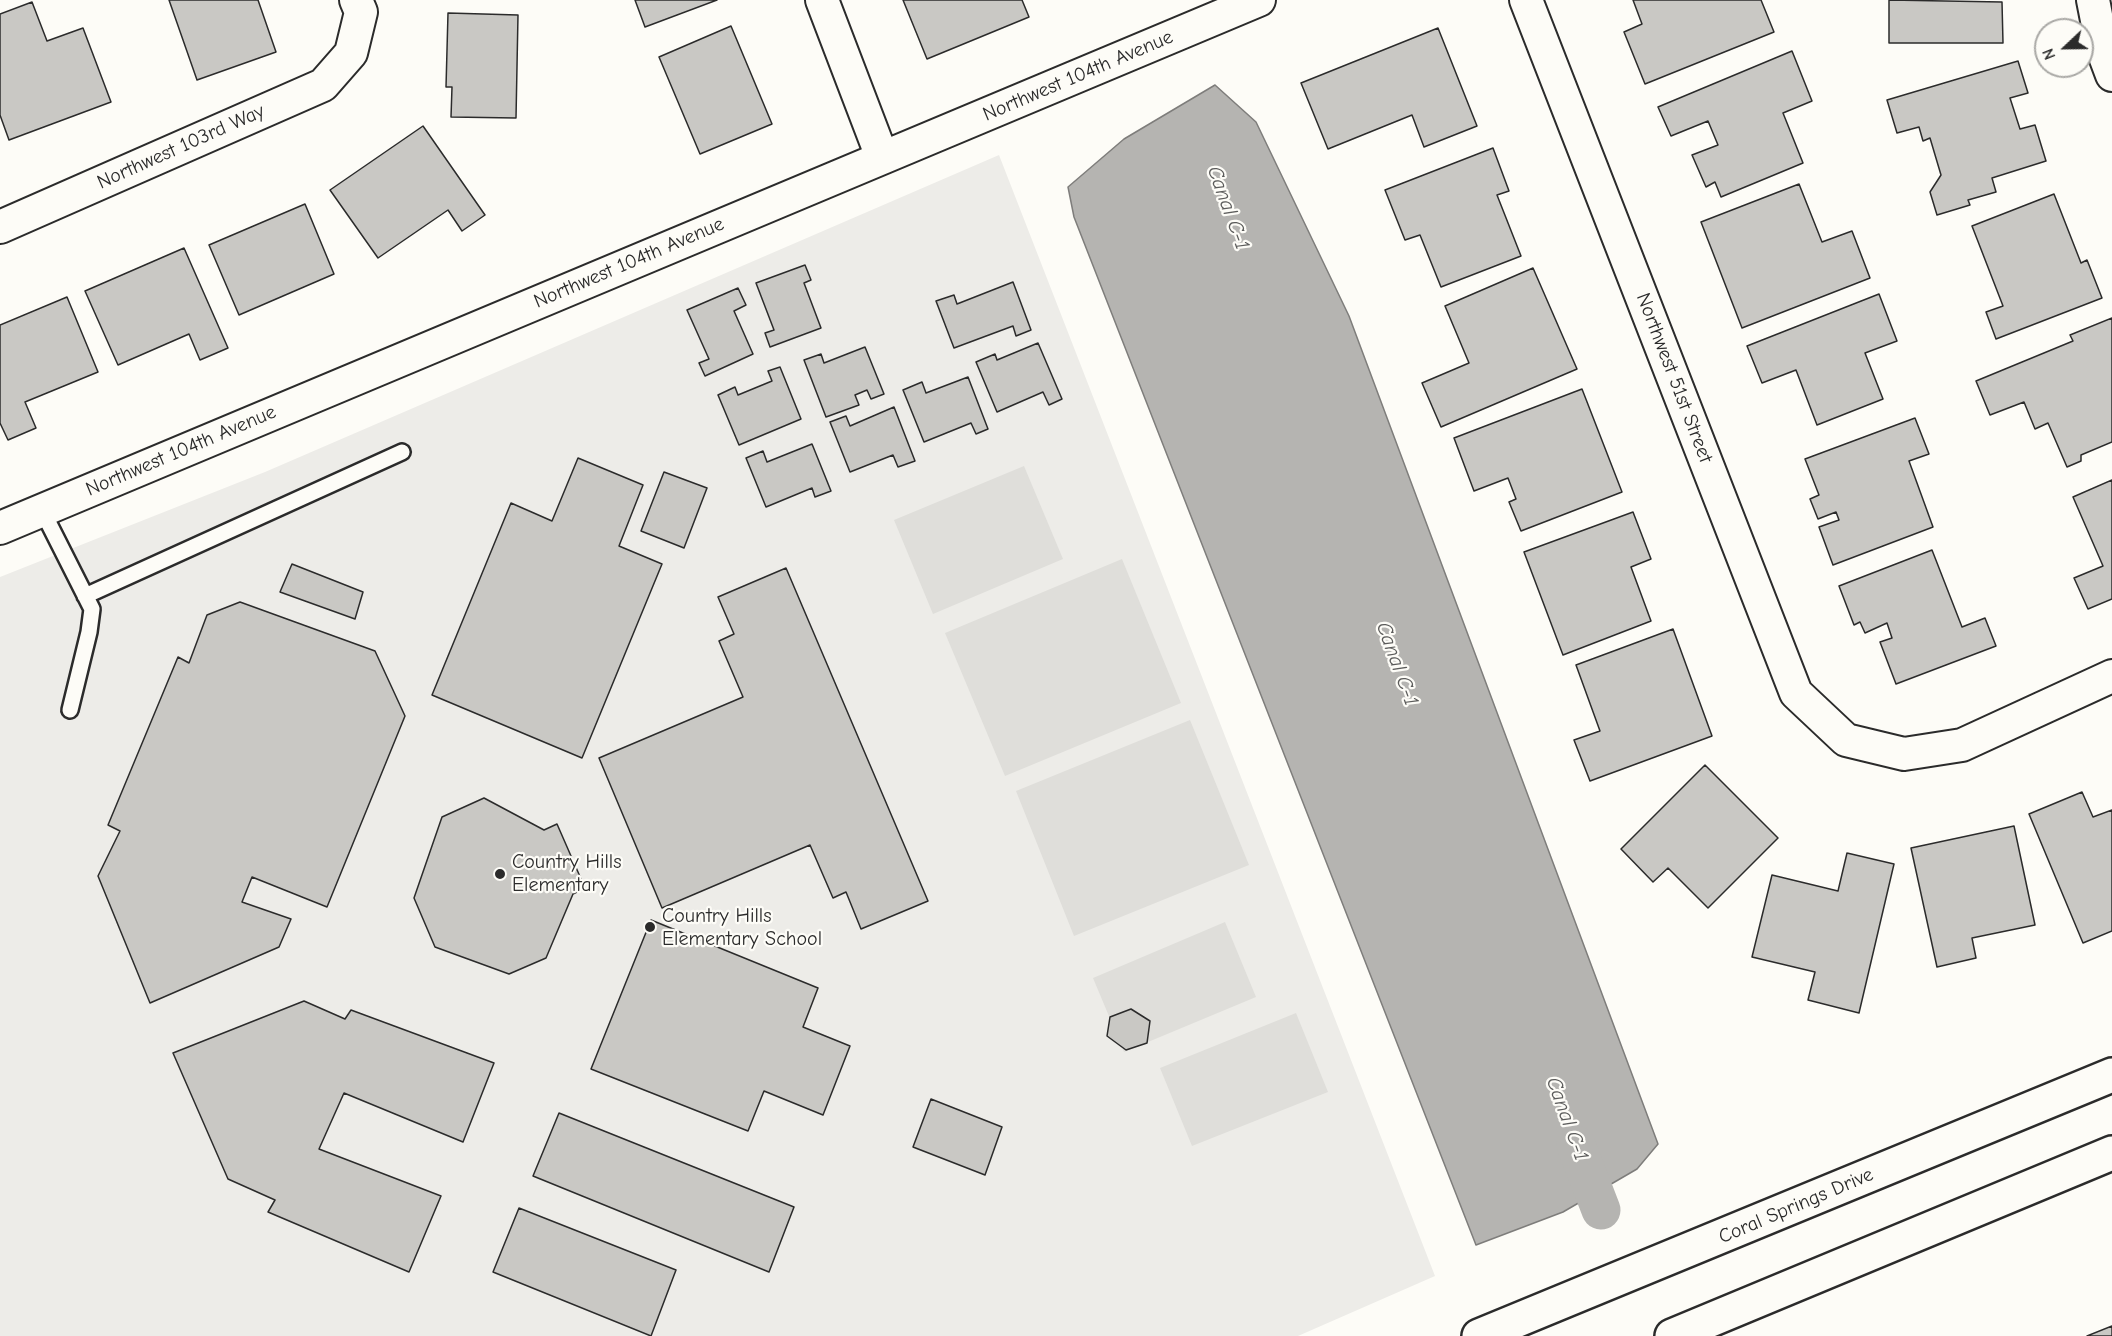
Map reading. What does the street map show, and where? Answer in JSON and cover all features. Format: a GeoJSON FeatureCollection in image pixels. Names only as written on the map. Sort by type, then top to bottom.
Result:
{"type":"FeatureCollection","features":[{"type":"Feature","properties":{"kind":"main road","name":"Coral Springs Drive"},"geometry":{"type":"LineString","coordinates":[[1479,1336],[2112,1075]]}},
{"type":"Feature","properties":{"kind":"main road"},"geometry":{"type":"LineString","coordinates":[[1672,1336],[2112,1153]]}},
{"type":"Feature","properties":{"kind":"street","name":"Northwest 103rd Way"},"geometry":{"type":"LineString","coordinates":[[0,227],[323,85],[351,52],[361,12],[356,0]]}},
{"type":"Feature","properties":{"kind":"street"},"geometry":{"type":"LineString","coordinates":[[822,0],[882,157]]}},
{"type":"Feature","properties":{"kind":"street","name":"Northwest 104th Avenue"},"geometry":{"type":"LineString","coordinates":[[0,528],[1259,0]]}},
{"type":"Feature","properties":{"kind":"street","name":"Northwest 51st Street"},"geometry":{"type":"LineString","coordinates":[[1526,0],[1796,693],[1846,740],[1904,754],[1962,745],[2112,676]]}},
{"type":"Feature","properties":{"kind":"street"},"geometry":{"type":"LineString","coordinates":[[2093,0],[2103,51],[2112,75]]}},
{"type":"Feature","properties":{"kind":"lane"},"geometry":{"type":"LineString","coordinates":[[85,596],[402,452]]}},
{"type":"Feature","properties":{"kind":"lane"},"geometry":{"type":"LineString","coordinates":[[42,510],[92,609],[89,632],[70,710]]}},
{"type":"Feature","properties":{"kind":"shaded area","name":"Country Hills Elementary School"},"geometry":{"type":"Polygon","coordinates":[[[999,155],[1435,1276],[1298,1336],[0,1336],[0,577],[265,472],[999,155]]]}},
{"type":"Feature","properties":{"kind":"shaded area"},"geometry":{"type":"Polygon","coordinates":[[[1024,466],[1063,559],[933,614],[894,520],[1024,466]]]}},
{"type":"Feature","properties":{"kind":"shaded area"},"geometry":{"type":"Polygon","coordinates":[[[1122,559],[1181,703],[1005,776],[945,633],[1122,559]]]}},
{"type":"Feature","properties":{"kind":"shaded area"},"geometry":{"type":"Polygon","coordinates":[[[1190,720],[1249,865],[1074,936],[1016,791],[1190,720]]]}},
{"type":"Feature","properties":{"kind":"shaded area"},"geometry":{"type":"Polygon","coordinates":[[[1225,922],[1256,997],[1124,1052],[1093,978],[1225,922]]]}},
{"type":"Feature","properties":{"kind":"shaded area"},"geometry":{"type":"Polygon","coordinates":[[[1296,1013],[1328,1092],[1192,1146],[1160,1068],[1296,1013]]]}},
{"type":"Feature","properties":{"kind":"water"},"geometry":{"type":"Polygon","coordinates":[[[1215,85],[1256,122],[1349,316],[1658,1144],[1637,1169],[1563,1212],[1476,1245],[1074,217],[1068,187],[1124,139],[1215,85]]]}},
{"type":"Feature","properties":{"kind":"building"},"geometry":{"type":"Polygon","coordinates":[[[169,0],[258,0],[276,52],[197,80],[169,0]]]}},
{"type":"Feature","properties":{"kind":"building"},"geometry":{"type":"Polygon","coordinates":[[[635,0],[717,0],[645,27],[635,0]]]}},
{"type":"Feature","properties":{"kind":"building"},"geometry":{"type":"Polygon","coordinates":[[[903,0],[1022,0],[1029,17],[927,59],[903,0]]]}},
{"type":"Feature","properties":{"kind":"building"},"geometry":{"type":"Polygon","coordinates":[[[1633,0],[1761,0],[1774,32],[1645,84],[1624,32],[1642,24],[1633,0]]]}},
{"type":"Feature","properties":{"kind":"building"},"geometry":{"type":"Polygon","coordinates":[[[1889,0],[2002,2],[2003,43],[1889,43],[1889,0]]]}},
{"type":"Feature","properties":{"kind":"building"},"geometry":{"type":"Polygon","coordinates":[[[32,2],[47,41],[83,28],[111,102],[9,140],[0,115],[0,14],[32,2]]]}},
{"type":"Feature","properties":{"kind":"building"},"geometry":{"type":"Polygon","coordinates":[[[448,13],[518,15],[516,118],[451,117],[452,87],[446,87],[448,13]]]}},
{"type":"Feature","properties":{"kind":"building"},"geometry":{"type":"Polygon","coordinates":[[[731,26],[772,124],[700,154],[659,57],[731,26]]]}},
{"type":"Feature","properties":{"kind":"building"},"geometry":{"type":"Polygon","coordinates":[[[1438,28],[1477,126],[1424,147],[1412,115],[1328,149],[1301,83],[1438,28]]]}},
{"type":"Feature","properties":{"kind":"building"},"geometry":{"type":"Polygon","coordinates":[[[1792,51],[1812,101],[1783,113],[1803,163],[1721,197],[1715,182],[1706,187],[1692,155],[1718,145],[1708,121],[1671,136],[1658,107],[1792,51]]]}},
{"type":"Feature","properties":{"kind":"building"},"geometry":{"type":"Polygon","coordinates":[[[2018,61],[2028,93],[2010,98],[2020,129],[2035,125],[2046,161],[1992,178],[1996,192],[1968,200],[1970,205],[1937,215],[1930,192],[1941,175],[1930,138],[1923,141],[1919,127],[1897,133],[1887,100],[2018,61]]]}},
{"type":"Feature","properties":{"kind":"building"},"geometry":{"type":"Polygon","coordinates":[[[423,126],[485,215],[462,231],[448,210],[378,258],[330,190],[423,126]]]}},
{"type":"Feature","properties":{"kind":"building"},"geometry":{"type":"Polygon","coordinates":[[[1493,148],[1509,191],[1497,195],[1521,256],[1441,287],[1420,235],[1405,240],[1385,190],[1493,148]]]}},
{"type":"Feature","properties":{"kind":"building"},"geometry":{"type":"Polygon","coordinates":[[[1799,184],[1822,242],[1852,231],[1870,278],[1742,328],[1701,222],[1799,184]]]}},
{"type":"Feature","properties":{"kind":"building"},"geometry":{"type":"Polygon","coordinates":[[[2054,194],[2081,263],[2087,260],[2102,298],[1996,339],[1986,312],[2003,306],[1972,226],[2054,194]]]}},
{"type":"Feature","properties":{"kind":"building"},"geometry":{"type":"Polygon","coordinates":[[[305,204],[334,274],[239,315],[209,245],[305,204]]]}},
{"type":"Feature","properties":{"kind":"building"},"geometry":{"type":"Polygon","coordinates":[[[184,248],[228,348],[200,360],[189,334],[118,365],[85,291],[184,248]]]}},
{"type":"Feature","properties":{"kind":"building"},"geometry":{"type":"Polygon","coordinates":[[[805,265],[811,280],[804,283],[821,328],[770,347],[765,333],[774,330],[756,283],[805,265]]]}},
{"type":"Feature","properties":{"kind":"building"},"geometry":{"type":"Polygon","coordinates":[[[1533,268],[1577,369],[1441,427],[1422,383],[1469,363],[1445,306],[1533,268]]]}},
{"type":"Feature","properties":{"kind":"building"},"geometry":{"type":"Polygon","coordinates":[[[1013,282],[1031,330],[1016,336],[1013,326],[954,348],[936,301],[954,295],[957,304],[1013,282]]]}},
{"type":"Feature","properties":{"kind":"building"},"geometry":{"type":"Polygon","coordinates":[[[738,288],[746,305],[734,311],[753,354],[705,376],[699,363],[709,359],[687,310],[738,288]]]}},
{"type":"Feature","properties":{"kind":"building"},"geometry":{"type":"Polygon","coordinates":[[[1879,294],[1897,341],[1865,353],[1883,399],[1817,425],[1796,370],[1762,383],[1747,346],[1879,294]]]}},
{"type":"Feature","properties":{"kind":"building"},"geometry":{"type":"Polygon","coordinates":[[[67,297],[98,372],[25,402],[36,428],[8,440],[0,423],[0,325],[67,297]]]}},
{"type":"Feature","properties":{"kind":"building"},"geometry":{"type":"Polygon","coordinates":[[[2112,318],[2112,442],[2081,455],[2081,461],[2067,467],[2048,423],[2035,429],[2024,402],[1990,415],[1976,381],[2073,341],[2070,335],[2112,318]]]}},
{"type":"Feature","properties":{"kind":"building"},"geometry":{"type":"Polygon","coordinates":[[[1038,343],[1062,399],[1049,405],[1043,392],[997,412],[976,362],[995,354],[997,360],[1038,343]]]}},
{"type":"Feature","properties":{"kind":"building"},"geometry":{"type":"Polygon","coordinates":[[[865,347],[884,394],[871,399],[867,390],[855,395],[859,405],[826,417],[804,360],[821,354],[824,363],[865,347]]]}},
{"type":"Feature","properties":{"kind":"building"},"geometry":{"type":"Polygon","coordinates":[[[780,367],[801,419],[739,445],[718,395],[735,387],[738,395],[772,381],[768,371],[780,367]]]}},
{"type":"Feature","properties":{"kind":"building"},"geometry":{"type":"Polygon","coordinates":[[[968,377],[988,429],[976,434],[971,423],[924,442],[903,390],[922,382],[926,393],[968,377]]]}},
{"type":"Feature","properties":{"kind":"building"},"geometry":{"type":"Polygon","coordinates":[[[1582,389],[1622,492],[1521,531],[1509,502],[1516,499],[1508,478],[1474,491],[1454,438],[1582,389]]]}},
{"type":"Feature","properties":{"kind":"building"},"geometry":{"type":"Polygon","coordinates":[[[894,407],[915,461],[898,467],[893,455],[850,472],[830,422],[846,416],[850,426],[894,407]]]}},
{"type":"Feature","properties":{"kind":"building"},"geometry":{"type":"Polygon","coordinates":[[[1915,418],[1929,454],[1909,461],[1933,527],[1833,565],[1819,527],[1839,520],[1836,512],[1818,519],[1810,499],[1819,495],[1805,459],[1915,418]]]}},
{"type":"Feature","properties":{"kind":"building"},"geometry":{"type":"Polygon","coordinates":[[[812,444],[831,491],[815,497],[812,488],[766,507],[746,458],[763,451],[767,462],[812,444]]]}},
{"type":"Feature","properties":{"kind":"building"},"geometry":{"type":"Polygon","coordinates":[[[578,458],[643,485],[619,546],[662,564],[582,758],[432,695],[511,503],[552,521],[578,458]]]}},
{"type":"Feature","properties":{"kind":"building"},"geometry":{"type":"Polygon","coordinates":[[[664,472],[707,488],[684,548],[641,531],[664,472]]]}},
{"type":"Feature","properties":{"kind":"building"},"geometry":{"type":"Polygon","coordinates":[[[2112,480],[2112,599],[2088,609],[2074,578],[2103,566],[2073,497],[2112,480]]]}},
{"type":"Feature","properties":{"kind":"building"},"geometry":{"type":"Polygon","coordinates":[[[1633,512],[1651,559],[1631,567],[1651,621],[1563,655],[1524,552],[1633,512]]]}},
{"type":"Feature","properties":{"kind":"building"},"geometry":{"type":"Polygon","coordinates":[[[1932,550],[1962,627],[1985,618],[1996,646],[1896,684],[1880,642],[1892,638],[1887,623],[1865,633],[1860,622],[1854,625],[1839,586],[1932,550]]]}},
{"type":"Feature","properties":{"kind":"building"},"geometry":{"type":"Polygon","coordinates":[[[292,564],[363,592],[355,619],[280,592],[292,564]]]}},
{"type":"Feature","properties":{"kind":"building"},"geometry":{"type":"Polygon","coordinates":[[[786,568],[928,901],[861,929],[846,892],[833,898],[810,845],[662,908],[599,758],[743,697],[719,641],[734,634],[718,597],[786,568]]]}},
{"type":"Feature","properties":{"kind":"building"},"geometry":{"type":"Polygon","coordinates":[[[240,602],[375,651],[405,716],[327,907],[252,877],[242,902],[291,919],[279,947],[150,1003],[98,876],[120,831],[108,825],[178,657],[189,663],[207,615],[240,602]]]}},
{"type":"Feature","properties":{"kind":"building"},"geometry":{"type":"Polygon","coordinates":[[[1673,629],[1712,736],[1590,781],[1574,740],[1600,731],[1576,665],[1673,629]]]}},
{"type":"Feature","properties":{"kind":"building"},"geometry":{"type":"Polygon","coordinates":[[[1705,765],[1778,838],[1708,908],[1668,868],[1653,882],[1621,849],[1705,765]]]}},
{"type":"Feature","properties":{"kind":"building"},"geometry":{"type":"Polygon","coordinates":[[[2082,792],[2093,817],[2112,810],[2112,931],[2083,943],[2029,814],[2082,792]]]}},
{"type":"Feature","properties":{"kind":"building","name":"Country Hills Elementary"},"geometry":{"type":"Polygon","coordinates":[[[484,798],[544,830],[557,824],[585,888],[573,894],[546,958],[509,974],[435,947],[414,898],[442,817],[484,798]]]}},
{"type":"Feature","properties":{"kind":"building"},"geometry":{"type":"Polygon","coordinates":[[[2014,826],[2035,925],[1972,938],[1976,958],[1937,967],[1911,848],[2014,826]]]}},
{"type":"Feature","properties":{"kind":"building"},"geometry":{"type":"Polygon","coordinates":[[[1847,853],[1894,864],[1859,1013],[1808,1000],[1815,972],[1752,957],[1772,875],[1838,891],[1847,853]]]}},
{"type":"Feature","properties":{"kind":"building"},"geometry":{"type":"Polygon","coordinates":[[[651,920],[818,988],[803,1027],[850,1046],[823,1115],[764,1091],[748,1131],[591,1069],[651,920]]]}},
{"type":"Feature","properties":{"kind":"building"},"geometry":{"type":"Polygon","coordinates":[[[304,1001],[345,1019],[351,1010],[494,1063],[463,1142],[344,1093],[319,1149],[441,1196],[409,1272],[268,1212],[275,1200],[228,1179],[173,1053],[304,1001]]]}},
{"type":"Feature","properties":{"kind":"building"},"geometry":{"type":"Polygon","coordinates":[[[1131,1009],[1150,1021],[1147,1043],[1126,1050],[1107,1036],[1110,1017],[1131,1009]]]}},
{"type":"Feature","properties":{"kind":"building"},"geometry":{"type":"Polygon","coordinates":[[[931,1099],[1002,1127],[985,1175],[913,1147],[931,1099]]]}},
{"type":"Feature","properties":{"kind":"building"},"geometry":{"type":"Polygon","coordinates":[[[559,1113],[794,1207],[769,1272],[533,1176],[559,1113]]]}},
{"type":"Feature","properties":{"kind":"building"},"geometry":{"type":"Polygon","coordinates":[[[519,1208],[676,1270],[651,1336],[493,1272],[519,1208]]]}},
{"type":"Feature","properties":{"kind":"building"},"geometry":{"type":"Polygon","coordinates":[[[2112,1326],[2112,1336],[2087,1336],[2112,1326]]]}},
{"type":"Feature","properties":{"kind":"waterway","name":"Canal C-1"},"geometry":{"type":"LineString","coordinates":[[1576,1145],[1601,1210]]}},
{"type":"Feature","properties":{"kind":"place","name":"Country Hills Elementary"},"geometry":{"type":"Point","coordinates":[500,874]}},
{"type":"Feature","properties":{"kind":"place","name":"Country Hills Elementary School"},"geometry":{"type":"Point","coordinates":[650,927]}}]}
